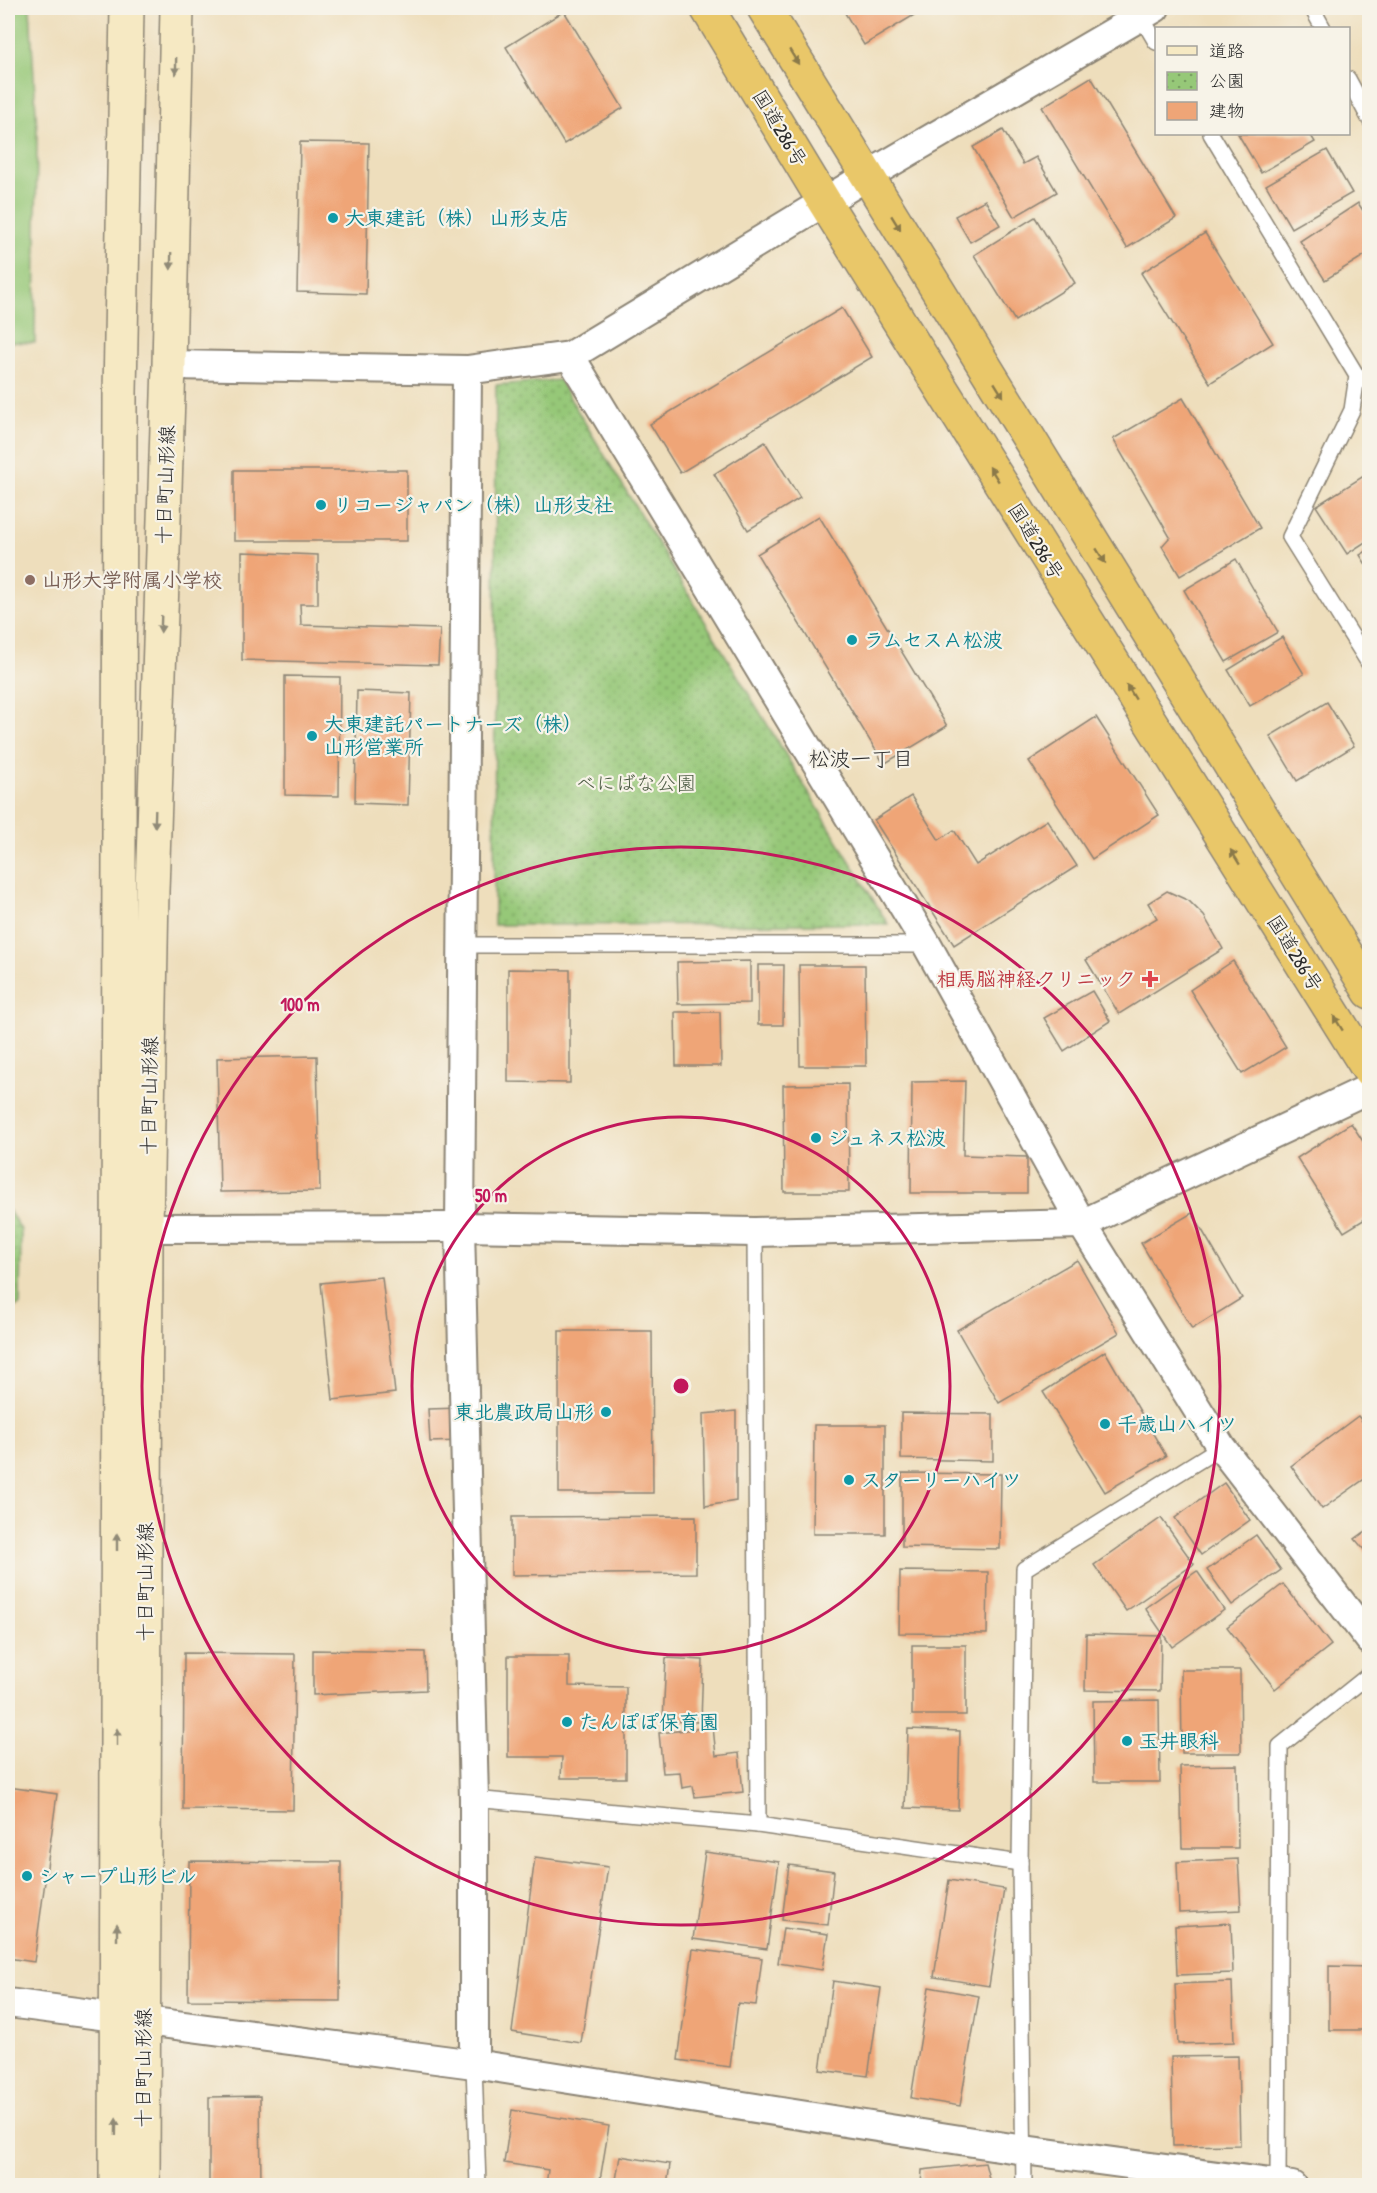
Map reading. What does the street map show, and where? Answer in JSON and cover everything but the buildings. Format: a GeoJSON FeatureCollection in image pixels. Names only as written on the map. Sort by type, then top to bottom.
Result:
{"type":"FeatureCollection","features":[{"type":"Feature","properties":{"kind":"highway","name":"国道286号"},"geometry":{"type":"LineString","coordinates":[[708,8],[825,203],[1370,1072]]}},
{"type":"Feature","properties":{"kind":"highway"},"geometry":{"type":"LineString","coordinates":[[764,8],[1370,992]]}},
{"type":"Feature","properties":{"kind":"main road","name":"十日町山形線"},"geometry":{"type":"LineString","coordinates":[[127,8],[120,475],[130,2018],[143,2186]]}},
{"type":"Feature","properties":{"kind":"main road","name":"十日町山形線"},"geometry":{"type":"LineString","coordinates":[[116,2186],[130,2018],[153,879],[169,365],[177,8]]}},
{"type":"Feature","properties":{"kind":"street"},"geometry":{"type":"LineString","coordinates":[[169,365],[467,370],[570,356],[1144,10]]}},
{"type":"Feature","properties":{"kind":"street"},"geometry":{"type":"LineString","coordinates":[[570,356],[927,945],[1082,1224],[1221,1447],[1370,1640]]}},
{"type":"Feature","properties":{"kind":"street"},"geometry":{"type":"LineString","coordinates":[[467,370],[460,1227],[474,1799],[474,2064]]}},
{"type":"Feature","properties":{"kind":"street"},"geometry":{"type":"LineString","coordinates":[[146,1228],[460,1227],[755,1232],[1082,1224],[1370,1088]]}},
{"type":"Feature","properties":{"kind":"street"},"geometry":{"type":"LineString","coordinates":[[8,2003],[474,2064],[1024,2150],[1285,2185]]}},
{"type":"Feature","properties":{"kind":"lane"},"geometry":{"type":"LineString","coordinates":[[1312,8],[1322,27]]}},
{"type":"Feature","properties":{"kind":"lane"},"geometry":{"type":"LineString","coordinates":[[1144,10],[1155,39]]}},
{"type":"Feature","properties":{"kind":"lane"},"geometry":{"type":"LineString","coordinates":[[1350,83],[1370,120]]}},
{"type":"Feature","properties":{"kind":"lane"},"geometry":{"type":"LineString","coordinates":[[1212,135],[1357,376],[1352,410],[1290,537],[1370,665]]}},
{"type":"Feature","properties":{"kind":"lane"},"geometry":{"type":"LineString","coordinates":[[462,945],[927,945]]}},
{"type":"Feature","properties":{"kind":"lane"},"geometry":{"type":"LineString","coordinates":[[755,1232],[758,1825]]}},
{"type":"Feature","properties":{"kind":"lane"},"geometry":{"type":"LineString","coordinates":[[1024,2186],[1020,1863],[1024,1569],[1221,1447]]}},
{"type":"Feature","properties":{"kind":"lane"},"geometry":{"type":"LineString","coordinates":[[1285,2185],[1280,1746],[1370,1674]]}},
{"type":"Feature","properties":{"kind":"lane"},"geometry":{"type":"LineString","coordinates":[[474,1799],[758,1825],[1020,1863]]}},
{"type":"Feature","properties":{"kind":"lane"},"geometry":{"type":"LineString","coordinates":[[474,2064],[478,2186]]}},
{"type":"Feature","properties":{"kind":"green space"},"geometry":{"type":"Polygon","coordinates":[[[8,8],[30,8],[37,130],[35,343],[8,342],[8,8]]]}},
{"type":"Feature","properties":{"kind":"green space","name":"べにばな公園"},"geometry":{"type":"Polygon","coordinates":[[[559,380],[888,924],[494,925],[496,385],[559,380]]]}},
{"type":"Feature","properties":{"kind":"green space"},"geometry":{"type":"Polygon","coordinates":[[[8,1209],[21,1230],[20,1305],[8,1310],[8,1209]]]}},
{"type":"Feature","properties":{"kind":"place","name":"大東建託（株） 山形支店"},"geometry":{"type":"Point","coordinates":[333,218]}},
{"type":"Feature","properties":{"kind":"place","name":"リコージャパン（株）山形支社"},"geometry":{"type":"Point","coordinates":[321,505]}},
{"type":"Feature","properties":{"kind":"place","name":"山形大学附属小学校"},"geometry":{"type":"Point","coordinates":[30,580]}},
{"type":"Feature","properties":{"kind":"place","name":"ラムセスＡ松波"},"geometry":{"type":"Point","coordinates":[852,640]}},
{"type":"Feature","properties":{"kind":"place","name":"大東建託パートナーズ（株） 山形営業所"},"geometry":{"type":"Point","coordinates":[312,736]}},
{"type":"Feature","properties":{"kind":"place","name":"相馬脳神経クリニック"},"geometry":{"type":"Point","coordinates":[1150,979]}},
{"type":"Feature","properties":{"kind":"place","name":"ジュネス松波"},"geometry":{"type":"Point","coordinates":[816,1138]}},
{"type":"Feature","properties":{"kind":"place","name":"東北農政局山形"},"geometry":{"type":"Point","coordinates":[606,1412]}},
{"type":"Feature","properties":{"kind":"place","name":"千歳山ハイツ"},"geometry":{"type":"Point","coordinates":[1105,1424]}},
{"type":"Feature","properties":{"kind":"place","name":"スターリーハイツ"},"geometry":{"type":"Point","coordinates":[849,1480]}},
{"type":"Feature","properties":{"kind":"place","name":"たんぽぽ保育園"},"geometry":{"type":"Point","coordinates":[567,1722]}},
{"type":"Feature","properties":{"kind":"place","name":"玉井眼科"},"geometry":{"type":"Point","coordinates":[1127,1741]}},
{"type":"Feature","properties":{"kind":"place","name":"シャープ山形ビル"},"geometry":{"type":"Point","coordinates":[27,1876]}},
{"type":"Feature","properties":{"kind":"district","name":"松波一丁目"},"geometry":{"type":"Point","coordinates":[861,759]}}]}
